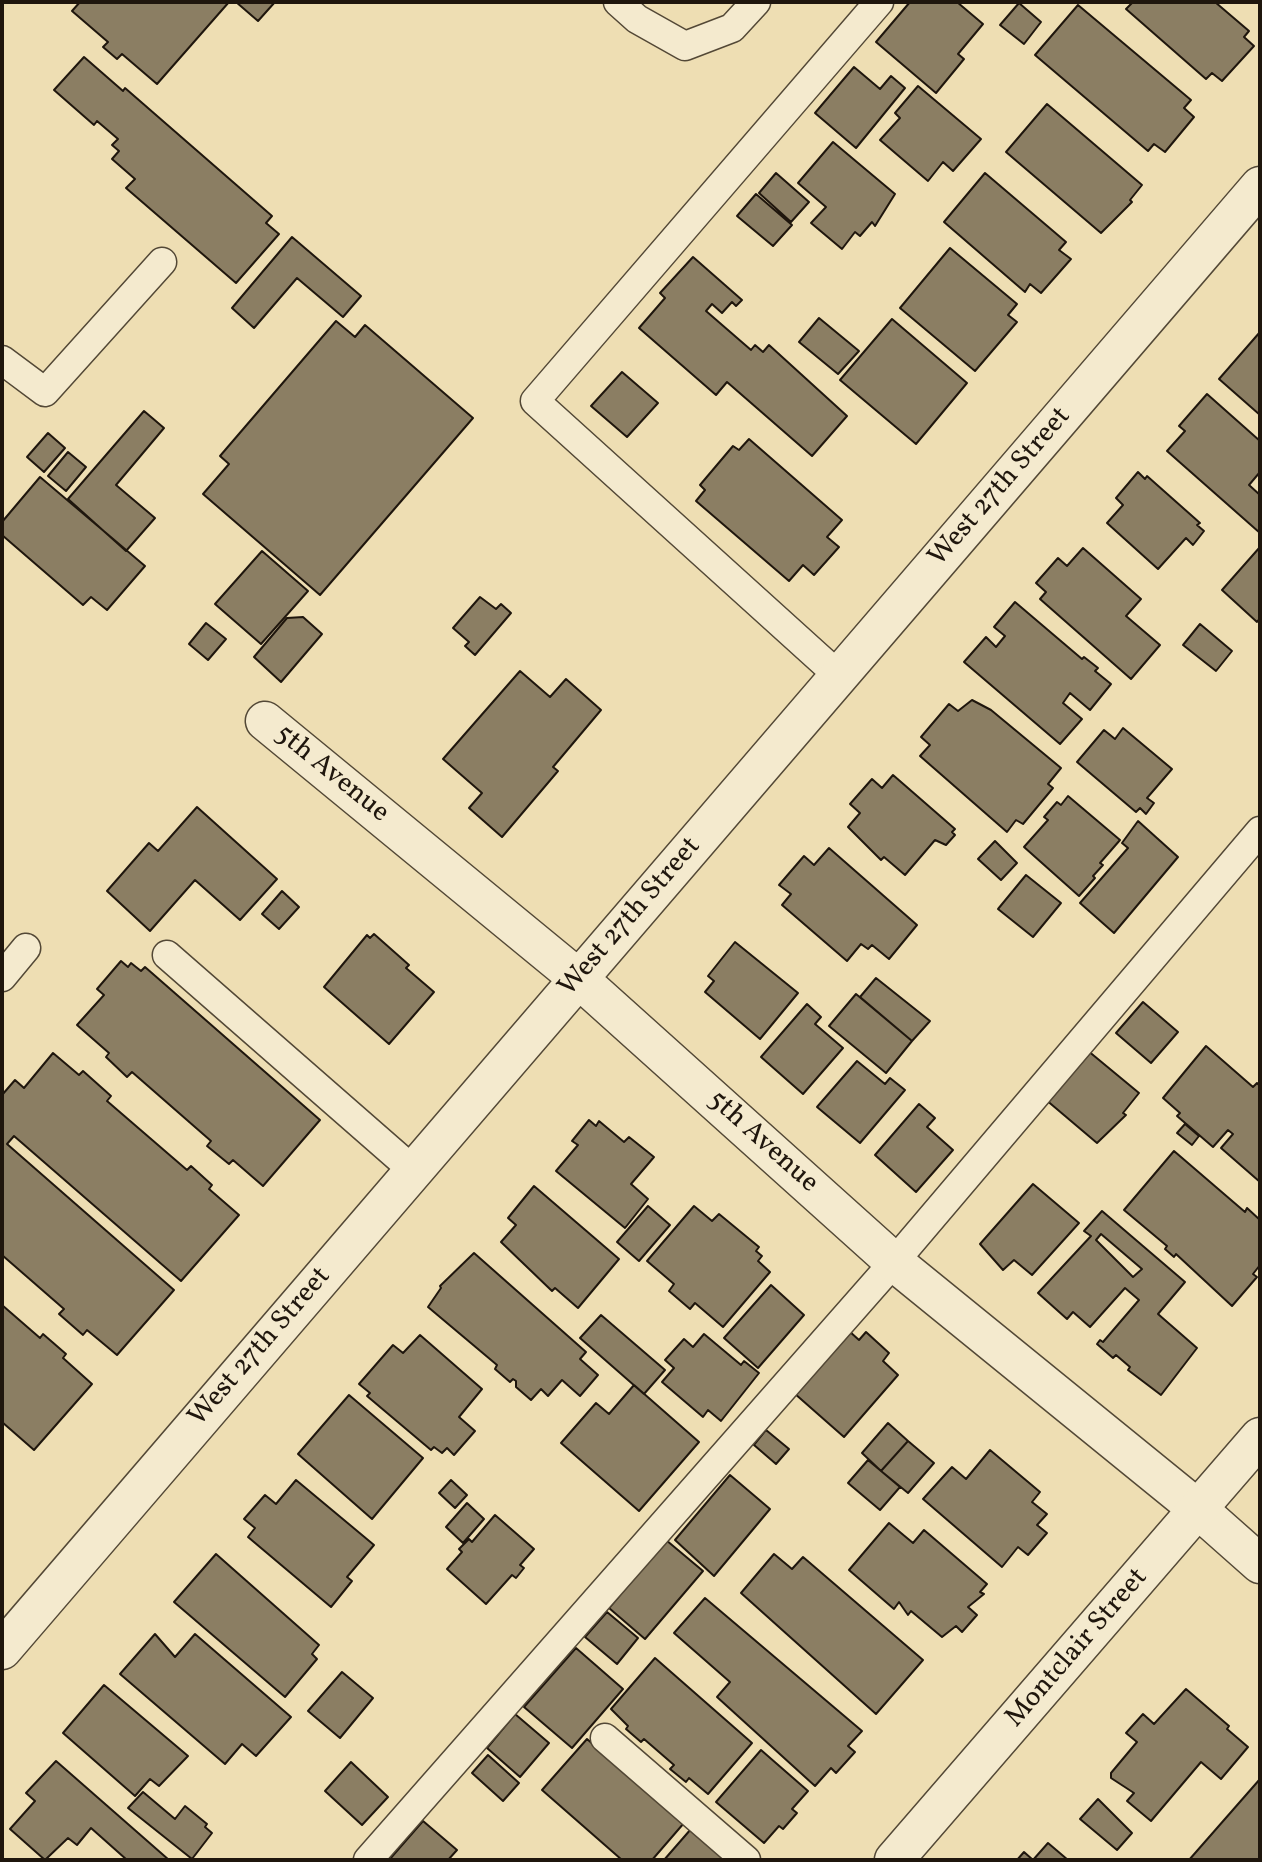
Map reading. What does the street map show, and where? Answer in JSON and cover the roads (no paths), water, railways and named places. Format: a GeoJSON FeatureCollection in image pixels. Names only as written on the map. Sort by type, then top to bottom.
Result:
{"type":"FeatureCollection","features":[{"type":"Feature","properties":{"kind":"street","name":"West 27th Street"},"geometry":{"type":"LineString","coordinates":[[2,1650],[1260,186]]}},
{"type":"Feature","properties":{"kind":"street","name":"5th Avenue"},"geometry":{"type":"LineString","coordinates":[[265,722],[579,979],[894,1262],[1199,1510],[1260,1564]]}},
{"type":"Feature","properties":{"kind":"street","name":"Montclair Street"},"geometry":{"type":"LineString","coordinates":[[894,1860],[1260,1437]]}},
{"type":"Feature","properties":{"kind":"lane"},"geometry":{"type":"LineString","coordinates":[[618,2],[637,19],[685,46],[732,28],[755,2]]}},
{"type":"Feature","properties":{"kind":"lane"},"geometry":{"type":"LineString","coordinates":[[839,676],[535,401],[879,2]]}},
{"type":"Feature","properties":{"kind":"lane"},"geometry":{"type":"LineString","coordinates":[[2,360],[45,392],[162,262]]}},
{"type":"Feature","properties":{"kind":"lane"},"geometry":{"type":"LineString","coordinates":[[368,1860],[894,1262],[1260,831]]}},
{"type":"Feature","properties":{"kind":"lane"},"geometry":{"type":"LineString","coordinates":[[2,976],[26,948]]}},
{"type":"Feature","properties":{"kind":"lane"},"geometry":{"type":"LineString","coordinates":[[167,955],[414,1171]]}},
{"type":"Feature","properties":{"kind":"lane"},"geometry":{"type":"LineString","coordinates":[[604,1738],[747,1860]]}}]}
